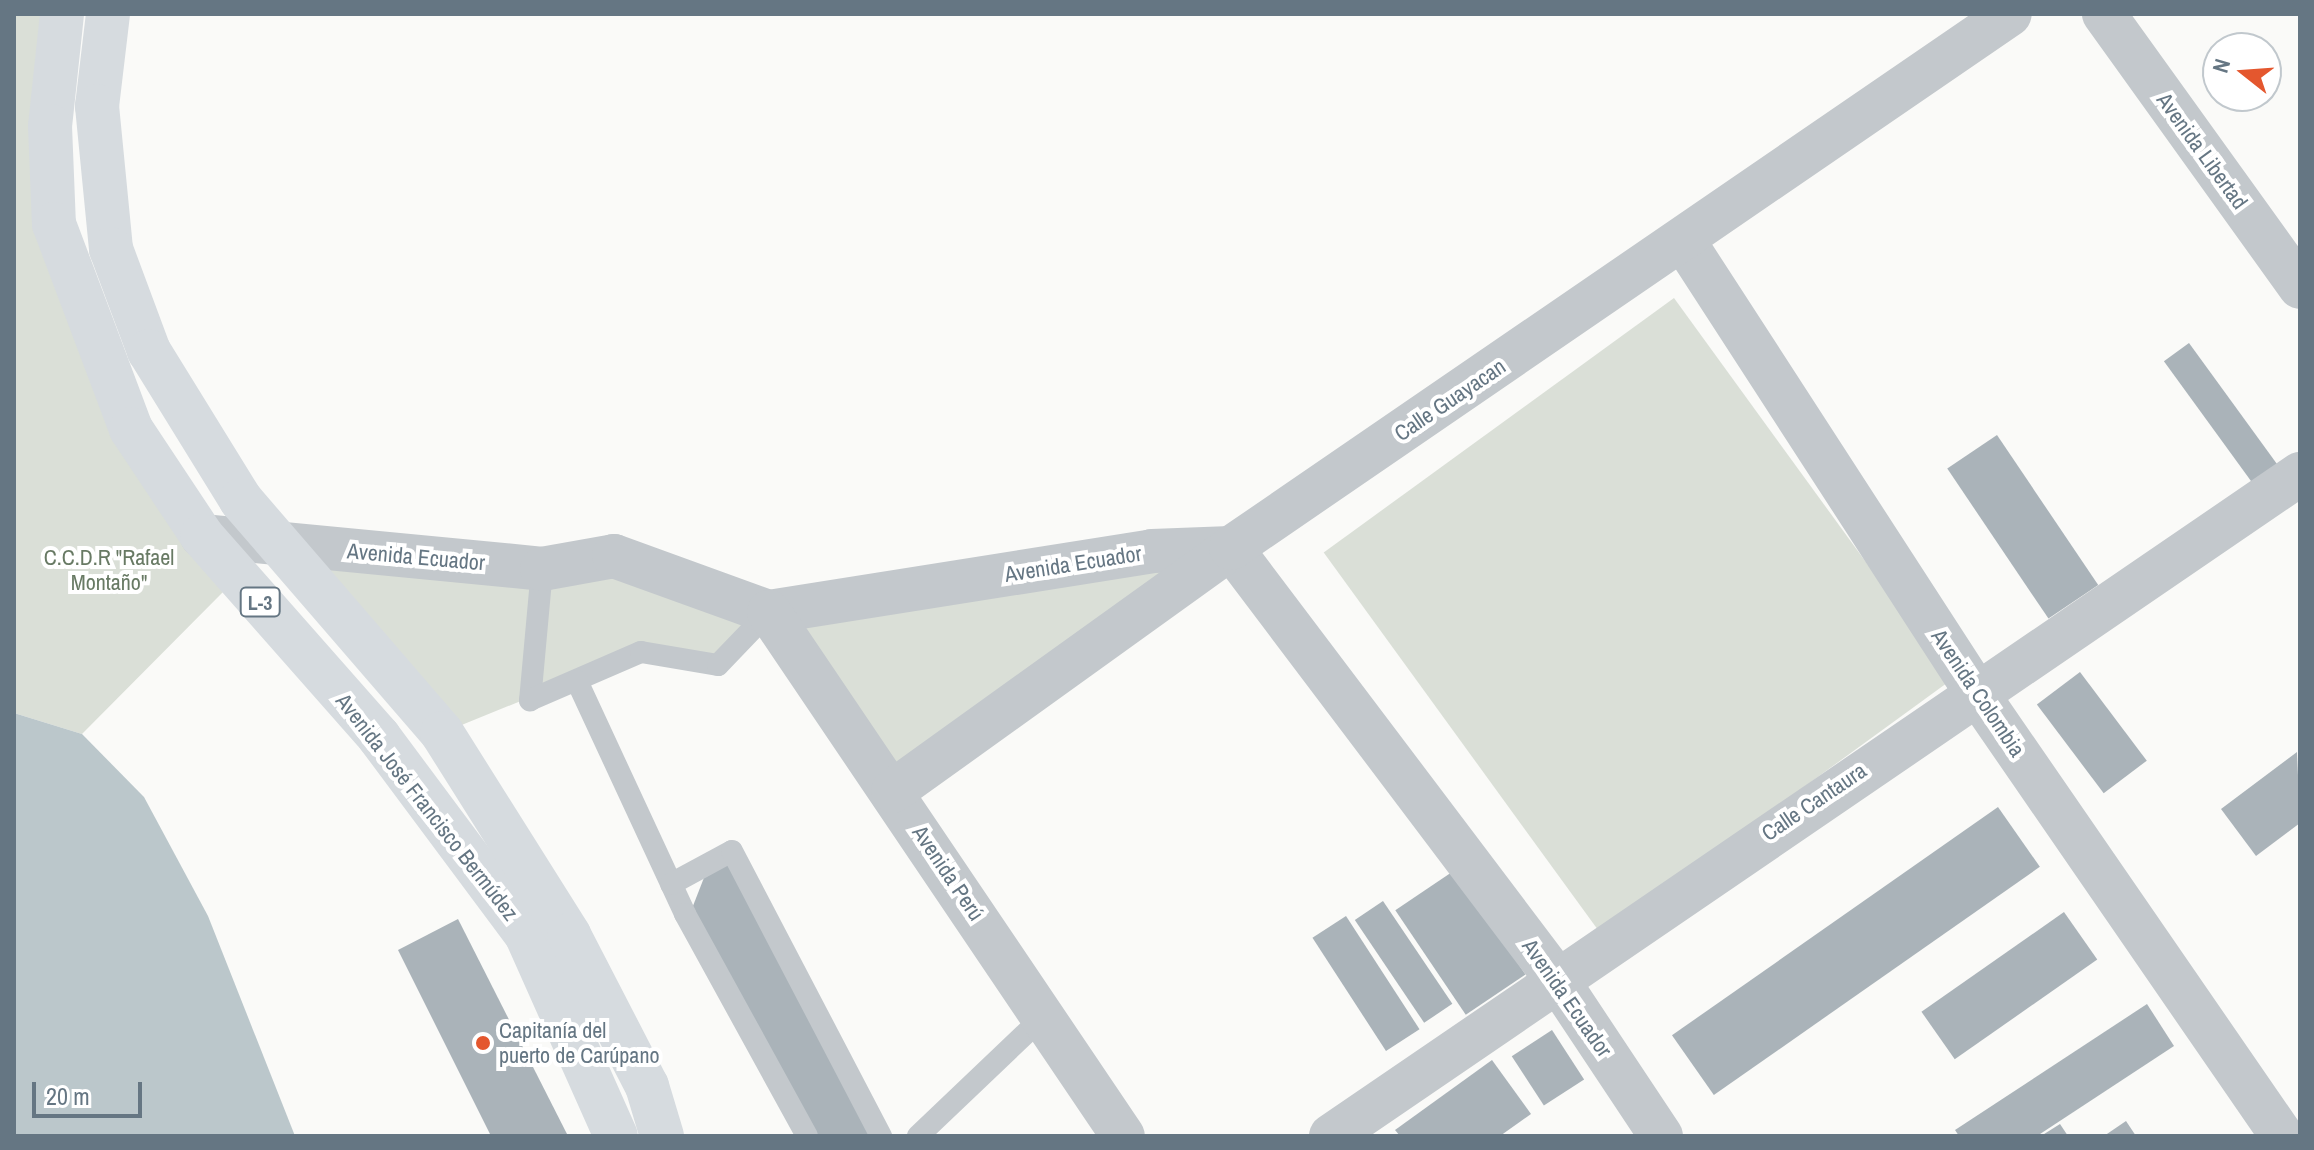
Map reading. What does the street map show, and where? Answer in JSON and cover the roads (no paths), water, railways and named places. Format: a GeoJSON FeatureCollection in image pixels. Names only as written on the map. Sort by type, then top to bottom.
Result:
{"type":"FeatureCollection","features":[{"type":"Feature","properties":{"kind":"main road","name":"Avenida José Francisco Bermúdez"},"geometry":{"type":"LineString","coordinates":[[62,14],[50,126],[54,224],[131,429],[202,536],[379,737],[526,934],[616,1136]]}},
{"type":"Feature","properties":{"kind":"main road","name":"Avenida José Francisco Bermúdez"},"geometry":{"type":"LineString","coordinates":[[108,14],[97,106],[111,249],[149,351],[277,544],[442,733],[569,935],[647,1086],[662,1136]]}},
{"type":"Feature","properties":{"kind":"street","name":"Calle Guayacan"},"geometry":{"type":"LineString","coordinates":[[893,791],[1231,548],[1685,243],[2010,14]]}},
{"type":"Feature","properties":{"kind":"street","name":"Avenida Libertad"},"geometry":{"type":"LineString","coordinates":[[2104,14],[2300,287]]}},
{"type":"Feature","properties":{"kind":"street","name":"Avenida Colombia"},"geometry":{"type":"LineString","coordinates":[[1685,243],[1976,692],[2282,1136]]}},
{"type":"Feature","properties":{"kind":"street","name":"Calle Cantaura"},"geometry":{"type":"LineString","coordinates":[[1331,1136],[1976,692],[2300,474]]}},
{"type":"Feature","properties":{"kind":"street","name":"Avenida Ecuador"},"geometry":{"type":"LineString","coordinates":[[202,536],[542,569],[614,556],[769,612],[1152,551],[1231,548],[1558,981],[1661,1136]]}},
{"type":"Feature","properties":{"kind":"street","name":"Avenida Perú"},"geometry":{"type":"LineString","coordinates":[[769,612],[893,791],[1123,1136]]}},
{"type":"Feature","properties":{"kind":"lane"},"geometry":{"type":"LineString","coordinates":[[542,569],[530,700],[641,652],[718,665],[769,612]]}},
{"type":"Feature","properties":{"kind":"lane"},"geometry":{"type":"LineString","coordinates":[[577,681],[671,884],[807,1136]]}},
{"type":"Feature","properties":{"kind":"lane"},"geometry":{"type":"LineString","coordinates":[[671,884],[732,851],[881,1136]]}},
{"type":"Feature","properties":{"kind":"lane"},"geometry":{"type":"LineString","coordinates":[[918,1136],[1043,1017]]}},
{"type":"Feature","properties":{"kind":"place","name":"Capitanía del puerto de Carúpano"},"geometry":{"type":"Point","coordinates":[483,1043]}},
{"type":"Feature","properties":{"kind":"park label","name":"C.C.D.R \"Rafael Montaño\""},"geometry":{"type":"Point","coordinates":[109,570]}}]}
